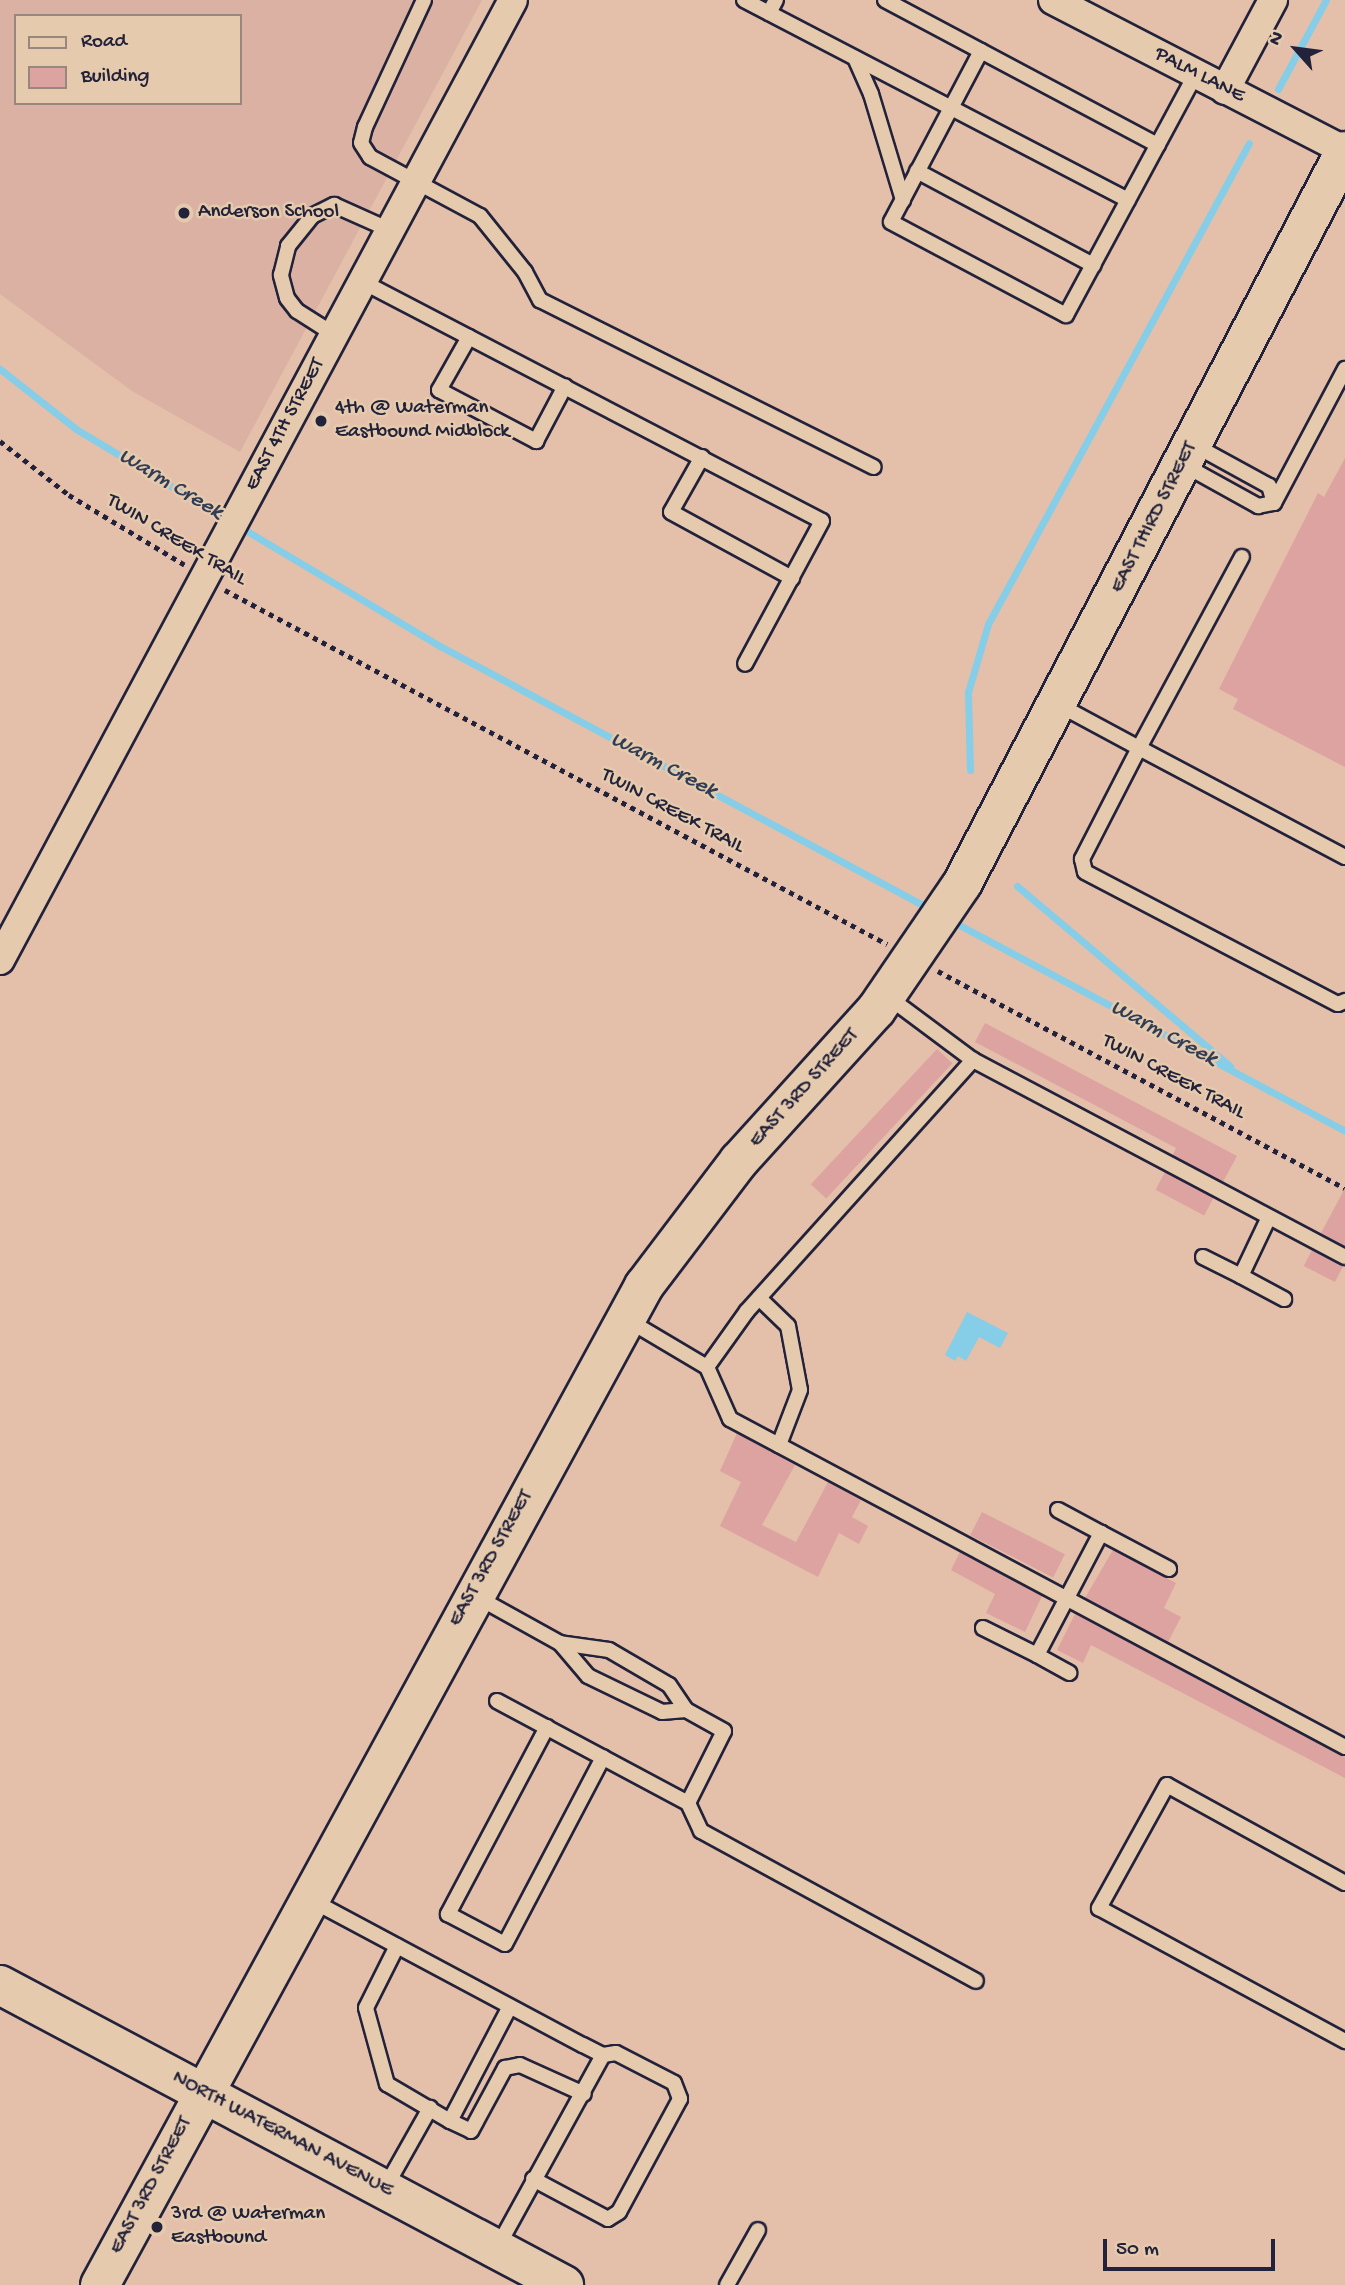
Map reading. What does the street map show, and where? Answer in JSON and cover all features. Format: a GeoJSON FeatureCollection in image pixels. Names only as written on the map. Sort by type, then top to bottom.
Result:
{"type":"FeatureCollection","features":[{"type":"Feature","properties":{"kind":"main road","name":"EAST THIRD STREET"},"geometry":{"type":"LineString","coordinates":[[962,884],[1059,705],[1345,151]]}},
{"type":"Feature","properties":{"kind":"main road","name":"EAST 3RD STREET"},"geometry":{"type":"LineString","coordinates":[[100,2285],[307,1898],[625,1318],[688,1223],[886,995],[962,884]]}},
{"type":"Feature","properties":{"kind":"main road","name":"NORTH WATERMAN AVENUE"},"geometry":{"type":"LineString","coordinates":[[0,1985],[384,2189],[509,2266],[564,2285]]}},
{"type":"Feature","properties":{"kind":"street","name":"EAST 4TH STREET"},"geometry":{"type":"LineString","coordinates":[[0,960],[513,0]]}},
{"type":"Feature","properties":{"kind":"street","name":"PALM LANE"},"geometry":{"type":"LineString","coordinates":[[1053,0],[1345,151]]}},
{"type":"Feature","properties":{"kind":"street"},"geometry":{"type":"LineString","coordinates":[[1225,90],[1273,0]]}},
{"type":"Feature","properties":{"kind":"lane"},"geometry":{"type":"LineString","coordinates":[[424,0],[361,143],[370,157],[480,216],[525,272],[540,300],[873,467]]}},
{"type":"Feature","properties":{"kind":"lane"},"geometry":{"type":"LineString","coordinates":[[744,0],[773,7],[855,58],[1128,200]]}},
{"type":"Feature","properties":{"kind":"lane"},"geometry":{"type":"LineString","coordinates":[[885,0],[1158,145]]}},
{"type":"Feature","properties":{"kind":"lane"},"geometry":{"type":"LineString","coordinates":[[981,51],[891,222],[1066,315],[1196,75]]}},
{"type":"Feature","properties":{"kind":"lane"},"geometry":{"type":"LineString","coordinates":[[855,58],[871,94],[903,200]]}},
{"type":"Feature","properties":{"kind":"lane"},"geometry":{"type":"LineString","coordinates":[[917,171],[1093,265]]}},
{"type":"Feature","properties":{"kind":"lane"},"geometry":{"type":"LineString","coordinates":[[335,335],[297,311],[287,299],[281,275],[288,246],[312,216],[334,205],[390,230]]}},
{"type":"Feature","properties":{"kind":"lane"},"geometry":{"type":"LineString","coordinates":[[363,282],[822,520],[745,664]]}},
{"type":"Feature","properties":{"kind":"lane"},"geometry":{"type":"LineString","coordinates":[[469,337],[439,390],[536,441],[565,386]]}},
{"type":"Feature","properties":{"kind":"lane"},"geometry":{"type":"LineString","coordinates":[[1274,503],[1345,369]]}},
{"type":"Feature","properties":{"kind":"lane"},"geometry":{"type":"LineString","coordinates":[[1188,455],[1258,506],[1274,503]]}},
{"type":"Feature","properties":{"kind":"lane"},"geometry":{"type":"LineString","coordinates":[[1188,455],[1269,486],[1274,503]]}},
{"type":"Feature","properties":{"kind":"lane"},"geometry":{"type":"LineString","coordinates":[[702,457],[671,512],[792,578]]}},
{"type":"Feature","properties":{"kind":"lane"},"geometry":{"type":"LineString","coordinates":[[1242,557],[1082,859],[1085,872],[1338,1004],[1345,1001]]}},
{"type":"Feature","properties":{"kind":"lane"},"geometry":{"type":"LineString","coordinates":[[1059,705],[1345,857]]}},
{"type":"Feature","properties":{"kind":"lane"},"geometry":{"type":"LineString","coordinates":[[886,995],[972,1060],[1345,1257]]}},
{"type":"Feature","properties":{"kind":"lane"},"geometry":{"type":"LineString","coordinates":[[708,1367],[759,1298],[972,1060]]}},
{"type":"Feature","properties":{"kind":"lane"},"geometry":{"type":"LineString","coordinates":[[1241,1276],[1269,1217]]}},
{"type":"Feature","properties":{"kind":"lane"},"geometry":{"type":"LineString","coordinates":[[1203,1258],[1284,1299]]}},
{"type":"Feature","properties":{"kind":"lane"},"geometry":{"type":"LineString","coordinates":[[759,1298],[788,1326],[800,1390],[779,1445]]}},
{"type":"Feature","properties":{"kind":"lane"},"geometry":{"type":"LineString","coordinates":[[625,1318],[708,1367],[730,1419],[1345,1747]]}},
{"type":"Feature","properties":{"kind":"lane"},"geometry":{"type":"LineString","coordinates":[[1058,1510],[1169,1569]]}},
{"type":"Feature","properties":{"kind":"lane"},"geometry":{"type":"LineString","coordinates":[[1037,1655],[1101,1533]]}},
{"type":"Feature","properties":{"kind":"lane"},"geometry":{"type":"LineString","coordinates":[[473,1594],[560,1643],[588,1675],[662,1712],[686,1710]]}},
{"type":"Feature","properties":{"kind":"lane"},"geometry":{"type":"LineString","coordinates":[[983,1628],[1069,1673]]}},
{"type":"Feature","properties":{"kind":"lane"},"geometry":{"type":"LineString","coordinates":[[560,1643],[609,1650],[669,1685],[686,1710],[724,1731],[688,1803]]}},
{"type":"Feature","properties":{"kind":"lane"},"geometry":{"type":"LineString","coordinates":[[497,1701],[688,1803],[701,1831],[976,1981]]}},
{"type":"Feature","properties":{"kind":"lane"},"geometry":{"type":"LineString","coordinates":[[547,1727],[447,1914],[505,1944],[603,1757]]}},
{"type":"Feature","properties":{"kind":"lane"},"geometry":{"type":"LineString","coordinates":[[1345,1883],[1167,1785],[1098,1908],[1345,2041]]}},
{"type":"Feature","properties":{"kind":"lane"},"geometry":{"type":"LineString","coordinates":[[307,1898],[509,2008],[603,2054],[616,2053],[674,2083],[680,2099],[619,2212],[608,2219],[533,2179]]}},
{"type":"Feature","properties":{"kind":"lane"},"geometry":{"type":"LineString","coordinates":[[397,1946],[366,2008],[387,2084],[471,2131],[505,2068],[520,2065],[584,2094]]}},
{"type":"Feature","properties":{"kind":"lane"},"geometry":{"type":"LineString","coordinates":[[450,2120],[509,2008]]}},
{"type":"Feature","properties":{"kind":"lane"},"geometry":{"type":"LineString","coordinates":[[509,2266],[533,2179],[584,2094],[603,2054]]}},
{"type":"Feature","properties":{"kind":"lane"},"geometry":{"type":"LineString","coordinates":[[384,2189],[430,2108]]}},
{"type":"Feature","properties":{"kind":"lane"},"geometry":{"type":"LineString","coordinates":[[727,2285],[758,2230]]}},
{"type":"Feature","properties":{"kind":"path","name":"TWIN CREEK TRAIL"},"geometry":{"type":"LineString","coordinates":[[0,441],[68,495],[283,624],[918,951],[1345,1188]]}},
{"type":"Feature","properties":{"kind":"shaded area","name":"Anderson School"},"geometry":{"type":"Polygon","coordinates":[[[0,0],[482,0],[240,452],[132,391],[0,294],[0,0]]]}},
{"type":"Feature","properties":{"kind":"water"},"geometry":{"type":"Polygon","coordinates":[[[967,1312],[1008,1333],[1000,1348],[979,1337],[966,1361],[958,1356],[955,1361],[945,1355],[967,1312]]]}},
{"type":"Feature","properties":{"kind":"building"},"geometry":{"type":"Polygon","coordinates":[[[1345,458],[1345,767],[1233,709],[1238,699],[1219,689],[1318,493],[1324,497],[1345,458]]]}},
{"type":"Feature","properties":{"kind":"building"},"geometry":{"type":"Polygon","coordinates":[[[985,1023],[1237,1156],[1223,1182],[1173,1155],[1176,1148],[975,1042],[985,1023]]]}},
{"type":"Feature","properties":{"kind":"building"},"geometry":{"type":"Polygon","coordinates":[[[937,1049],[952,1063],[826,1199],[811,1184],[937,1049]]]}},
{"type":"Feature","properties":{"kind":"building"},"geometry":{"type":"Polygon","coordinates":[[[1165,1172],[1214,1198],[1204,1215],[1156,1190],[1165,1172]]]}},
{"type":"Feature","properties":{"kind":"building"},"geometry":{"type":"Polygon","coordinates":[[[1345,1188],[1345,1246],[1321,1233],[1345,1188]]]}},
{"type":"Feature","properties":{"kind":"building"},"geometry":{"type":"Polygon","coordinates":[[[1312,1250],[1343,1266],[1335,1282],[1304,1266],[1312,1250]]]}},
{"type":"Feature","properties":{"kind":"building"},"geometry":{"type":"Polygon","coordinates":[[[737,1433],[795,1465],[762,1525],[796,1542],[828,1482],[861,1500],[852,1517],[868,1526],[859,1544],[839,1533],[818,1577],[720,1526],[741,1482],[720,1471],[737,1433]]]}},
{"type":"Feature","properties":{"kind":"building"},"geometry":{"type":"Polygon","coordinates":[[[982,1512],[1065,1554],[1053,1577],[970,1535],[982,1512]]]}},
{"type":"Feature","properties":{"kind":"building"},"geometry":{"type":"Polygon","coordinates":[[[1113,1550],[1176,1583],[1164,1608],[1181,1617],[1168,1642],[1085,1598],[1113,1550]]]}},
{"type":"Feature","properties":{"kind":"building"},"geometry":{"type":"Polygon","coordinates":[[[960,1552],[1042,1596],[1025,1632],[986,1613],[995,1594],[951,1570],[960,1552]]]}},
{"type":"Feature","properties":{"kind":"building"},"geometry":{"type":"Polygon","coordinates":[[[1075,1614],[1345,1757],[1345,1778],[1091,1645],[1083,1663],[1057,1650],[1075,1614]]]}},
{"type":"Feature","properties":{"kind":"waterway"},"geometry":{"type":"LineString","coordinates":[[1278,89],[1326,0]]}},
{"type":"Feature","properties":{"kind":"waterway"},"geometry":{"type":"LineString","coordinates":[[970,770],[968,692],[988,624],[1249,143]]}},
{"type":"Feature","properties":{"kind":"waterway","name":"Warm Creek"},"geometry":{"type":"LineString","coordinates":[[0,369],[76,429],[229,521]]}},
{"type":"Feature","properties":{"kind":"waterway","name":"Warm Creek"},"geometry":{"type":"LineString","coordinates":[[240,527],[440,646],[930,909]]}},
{"type":"Feature","properties":{"kind":"waterway"},"geometry":{"type":"LineString","coordinates":[[1017,886],[1230,1066]]}},
{"type":"Feature","properties":{"kind":"waterway","name":"Warm Creek"},"geometry":{"type":"LineString","coordinates":[[950,920],[1345,1131]]}},
{"type":"Feature","properties":{"kind":"place","name":"Anderson School"},"geometry":{"type":"Point","coordinates":[184,213]}},
{"type":"Feature","properties":{"kind":"place","name":"4th @ Waterman Eastbound Midblock"},"geometry":{"type":"Point","coordinates":[321,421]}},
{"type":"Feature","properties":{"kind":"place","name":"3rd @ Waterman Eastbound"},"geometry":{"type":"Point","coordinates":[157,2227]}}]}
